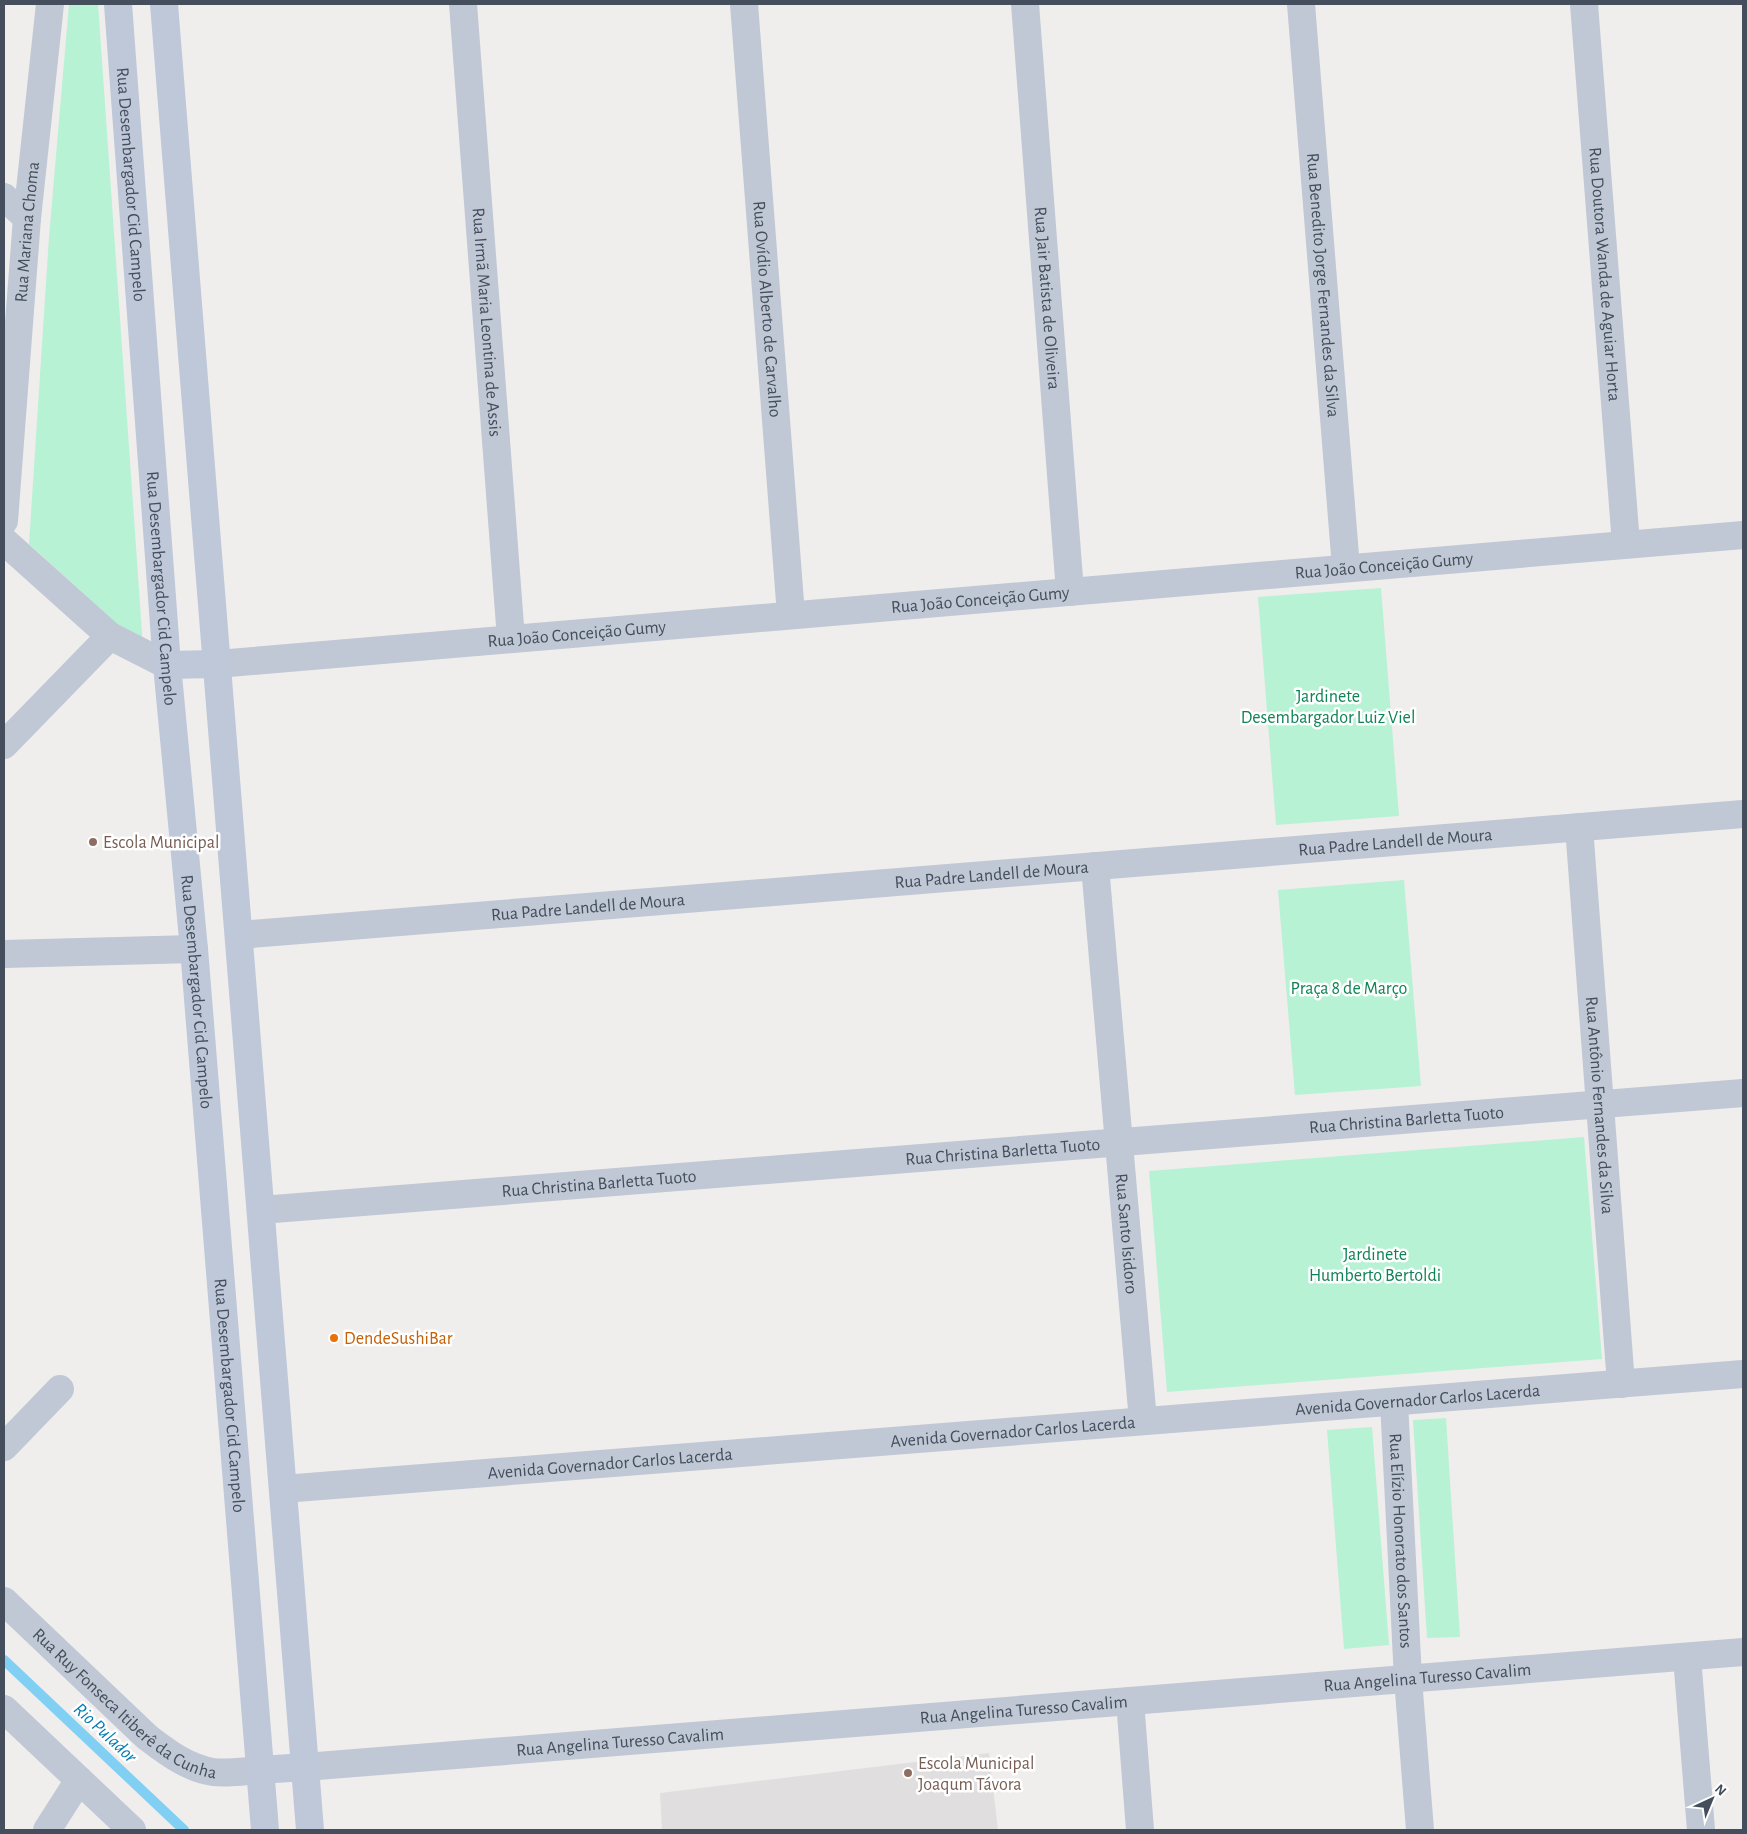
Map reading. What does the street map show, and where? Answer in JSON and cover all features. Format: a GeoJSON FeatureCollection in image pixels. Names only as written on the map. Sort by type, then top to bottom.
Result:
{"type":"FeatureCollection","features":[{"type":"Feature","properties":{"kind":"main road","name":"Rua Desembargador Cid Campelo"},"geometry":{"type":"LineString","coordinates":[[118,4],[167,665],[194,949],[265,1830]]}},
{"type":"Feature","properties":{"kind":"main road"},"geometry":{"type":"LineString","coordinates":[[164,4],[310,1830]]}},
{"type":"Feature","properties":{"kind":"main road"},"geometry":{"type":"LineString","coordinates":[[167,665],[217,664]]}},
{"type":"Feature","properties":{"kind":"main road"},"geometry":{"type":"LineString","coordinates":[[260,1770],[305,1767]]}},
{"type":"Feature","properties":{"kind":"street","name":"Rua Mariana Choma"},"geometry":{"type":"LineString","coordinates":[[4,522],[27,218],[50,4]]}},
{"type":"Feature","properties":{"kind":"street","name":"Rua Irmã Maria Leontina de Assis"},"geometry":{"type":"LineString","coordinates":[[463,4],[511,639]]}},
{"type":"Feature","properties":{"kind":"street","name":"Rua Ovídio Alberto de Carvalho"},"geometry":{"type":"LineString","coordinates":[[744,4],[791,615]]}},
{"type":"Feature","properties":{"kind":"street","name":"Rua Jair Batista de Oliveira"},"geometry":{"type":"LineString","coordinates":[[1025,4],[1070,592]]}},
{"type":"Feature","properties":{"kind":"street","name":"Rua Benedito Jorge Fernandes da Silva"},"geometry":{"type":"LineString","coordinates":[[1301,4],[1346,568]]}},
{"type":"Feature","properties":{"kind":"street","name":"Rua Doutora Wanda de Aguiar Horta"},"geometry":{"type":"LineString","coordinates":[[1584,4],[1626,544]]}},
{"type":"Feature","properties":{"kind":"street"},"geometry":{"type":"LineString","coordinates":[[4,198],[27,218]]}},
{"type":"Feature","properties":{"kind":"street","name":"Rua João Conceição Gumy"},"geometry":{"type":"LineString","coordinates":[[217,664],[1743,534]]}},
{"type":"Feature","properties":{"kind":"street"},"geometry":{"type":"LineString","coordinates":[[4,541],[110,636],[167,665]]}},
{"type":"Feature","properties":{"kind":"street"},"geometry":{"type":"LineString","coordinates":[[4,745],[110,636]]}},
{"type":"Feature","properties":{"kind":"street","name":"Rua Padre Landell de Moura"},"geometry":{"type":"LineString","coordinates":[[239,935],[1743,814]]}},
{"type":"Feature","properties":{"kind":"street","name":"Rua Antônio Fernandes da Silva"},"geometry":{"type":"LineString","coordinates":[[1579,828],[1620,1384]]}},
{"type":"Feature","properties":{"kind":"street","name":"Rua Santo Isidoro"},"geometry":{"type":"LineString","coordinates":[[1095,866],[1143,1421]]}},
{"type":"Feature","properties":{"kind":"street"},"geometry":{"type":"LineString","coordinates":[[4,954],[194,949]]}},
{"type":"Feature","properties":{"kind":"street","name":"Rua Christina Barletta Tuoto"},"geometry":{"type":"LineString","coordinates":[[261,1210],[1743,1093]]}},
{"type":"Feature","properties":{"kind":"street","name":"Avenida Governador Carlos Lacerda"},"geometry":{"type":"LineString","coordinates":[[283,1489],[1743,1374]]}},
{"type":"Feature","properties":{"kind":"street"},"geometry":{"type":"LineString","coordinates":[[4,1447],[60,1389]]}},
{"type":"Feature","properties":{"kind":"street","name":"Rua Elízio Honorato dos Santos"},"geometry":{"type":"LineString","coordinates":[[1394,1402],[1408,1679],[1420,1830]]}},
{"type":"Feature","properties":{"kind":"street","name":"Rua Ruy Fonseca Itiberê da Cunha"},"geometry":{"type":"LineString","coordinates":[[4,1601],[165,1751],[189,1765],[213,1772],[260,1770]]}},
{"type":"Feature","properties":{"kind":"street","name":"Rua Angelina Turesso Cavalim"},"geometry":{"type":"LineString","coordinates":[[305,1767],[1743,1652]]}},
{"type":"Feature","properties":{"kind":"street"},"geometry":{"type":"LineString","coordinates":[[1688,1657],[1701,1830]]}},
{"type":"Feature","properties":{"kind":"street"},"geometry":{"type":"LineString","coordinates":[[1130,1701],[1140,1830]]}},
{"type":"Feature","properties":{"kind":"street"},"geometry":{"type":"LineString","coordinates":[[4,1709],[132,1830]]}},
{"type":"Feature","properties":{"kind":"street"},"geometry":{"type":"LineString","coordinates":[[47,1830],[79,1780]]}},
{"type":"Feature","properties":{"kind":"shaded area","name":"Escola Municipal Joaqum Távora"},"geometry":{"type":"Polygon","coordinates":[[[989,1753],[998,1830],[662,1830],[660,1793],[989,1753]]]}},
{"type":"Feature","properties":{"kind":"green space"},"geometry":{"type":"Polygon","coordinates":[[[69,4],[98,4],[143,647],[29,544],[49,237],[69,4]]]}},
{"type":"Feature","properties":{"kind":"green space","name":"Jardinete Desembargador Luiz Viel"},"geometry":{"type":"Polygon","coordinates":[[[1381,588],[1399,816],[1276,825],[1258,597],[1381,588]]]}},
{"type":"Feature","properties":{"kind":"green space","name":"Praça 8 de Março"},"geometry":{"type":"Polygon","coordinates":[[[1404,880],[1421,1086],[1295,1095],[1278,890],[1404,880]]]}},
{"type":"Feature","properties":{"kind":"green space","name":"Jardinete Humberto Bertoldi"},"geometry":{"type":"Polygon","coordinates":[[[1584,1137],[1602,1359],[1167,1392],[1149,1171],[1584,1137]]]}},
{"type":"Feature","properties":{"kind":"green space"},"geometry":{"type":"Polygon","coordinates":[[[1446,1418],[1460,1637],[1427,1638],[1413,1420],[1446,1418]]]}},
{"type":"Feature","properties":{"kind":"green space"},"geometry":{"type":"Polygon","coordinates":[[[1372,1427],[1389,1645],[1344,1649],[1327,1430],[1372,1427]]]}},
{"type":"Feature","properties":{"kind":"waterway","name":"Rio Pulador"},"geometry":{"type":"LineString","coordinates":[[4,1660],[184,1830]]}},
{"type":"Feature","properties":{"kind":"place","name":"Escola Municipal"},"geometry":{"type":"Point","coordinates":[93,842]}},
{"type":"Feature","properties":{"kind":"place","name":"DendeSushiBar"},"geometry":{"type":"Point","coordinates":[334,1338]}},
{"type":"Feature","properties":{"kind":"place","name":"Escola Municipal Joaqum Távora"},"geometry":{"type":"Point","coordinates":[908,1773]}}]}
